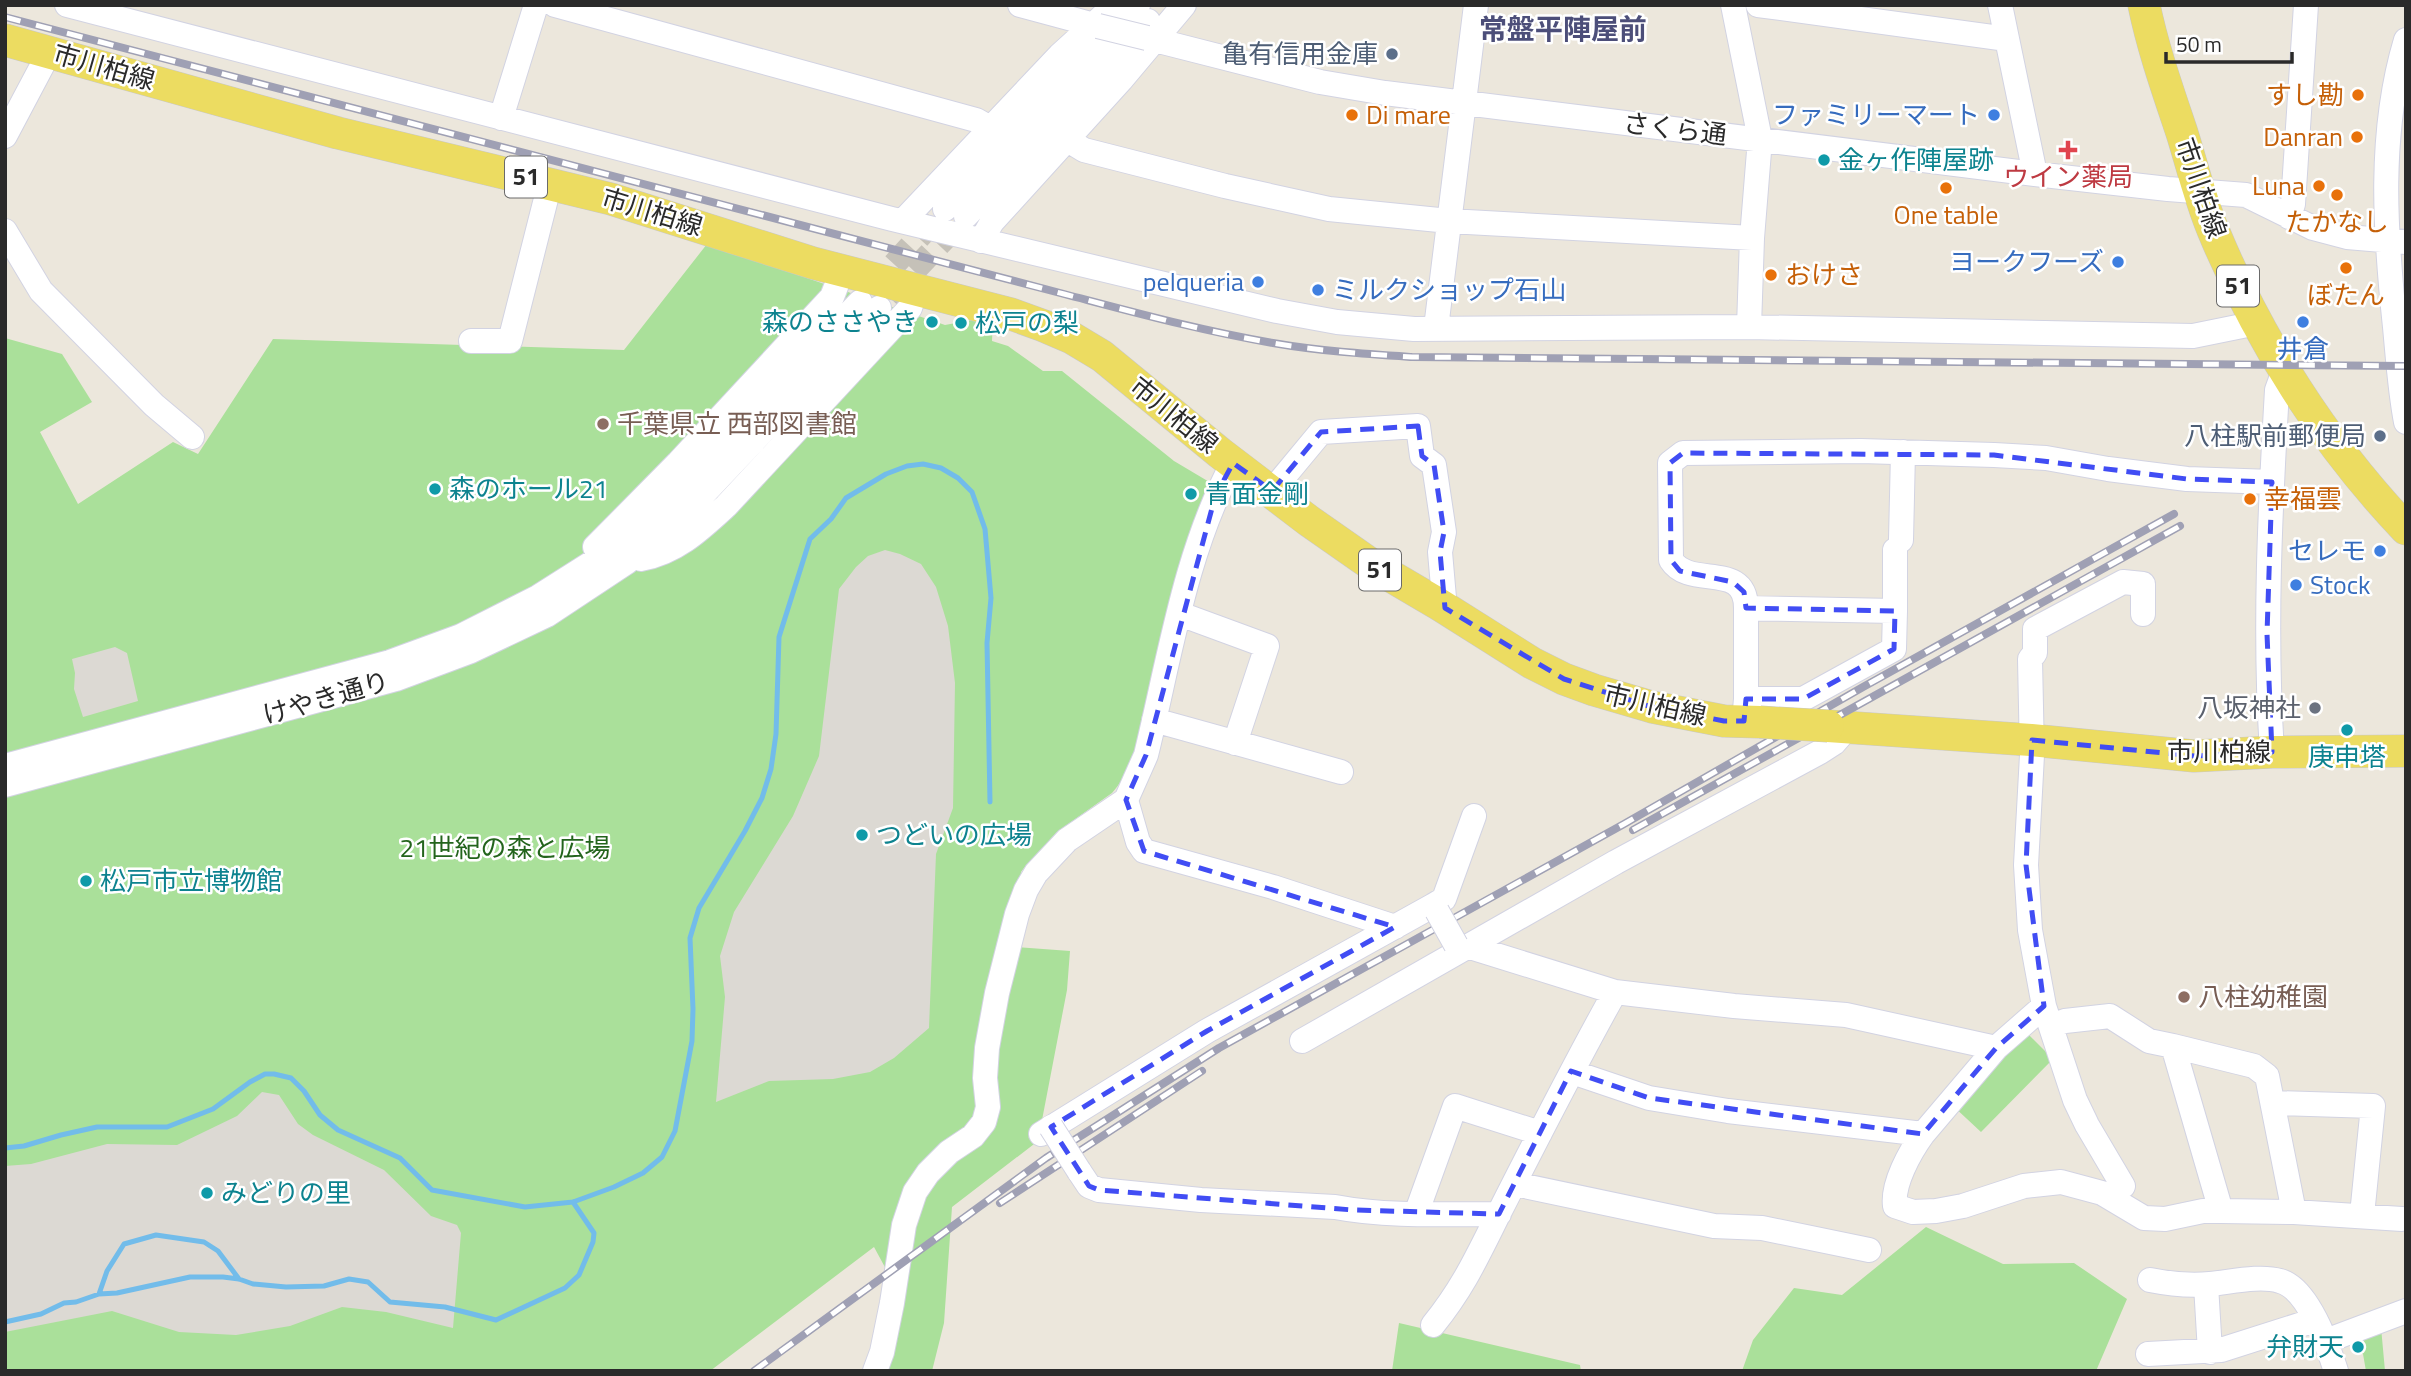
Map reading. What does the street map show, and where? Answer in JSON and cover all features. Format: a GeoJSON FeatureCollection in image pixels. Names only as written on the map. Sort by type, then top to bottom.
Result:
{"type":"FeatureCollection","features":[{"type":"Feature","properties":{"kind":"main road","name":"市川柏線"},"geometry":{"type":"LineString","coordinates":[[2144,5],[2165,82],[2212,228],[2257,323],[2287,374],[2364,481],[2406,529]]}},
{"type":"Feature","properties":{"kind":"main road","name":"市川柏線"},"geometry":{"type":"LineString","coordinates":[[5,40],[338,133],[624,203],[842,271],[1011,314],[1073,338],[1102,356],[1233,463],[1372,565],[1532,663],[1574,683],[1652,707],[1724,721],[1750,714],[1838,727],[2031,740],[2194,756],[2272,752],[2406,751]]}},
{"type":"Feature","properties":{"kind":"street"},"geometry":{"type":"LineString","coordinates":[[67,5],[981,241],[1337,322],[1414,329],[1749,327],[2193,336],[2257,323]]}},
{"type":"Feature","properties":{"kind":"street"},"geometry":{"type":"LineString","coordinates":[[501,118],[536,5]]}},
{"type":"Feature","properties":{"kind":"street"},"geometry":{"type":"LineString","coordinates":[[555,5],[976,120],[990,128]]}},
{"type":"Feature","properties":{"kind":"street","name":"さくら通"},"geometry":{"type":"LineString","coordinates":[[1020,5],[1320,82],[1464,104],[2035,174],[2246,195],[2313,228],[2347,237],[2397,242]]}},
{"type":"Feature","properties":{"kind":"street"},"geometry":{"type":"LineString","coordinates":[[902,221],[1060,55],[1115,5]]}},
{"type":"Feature","properties":{"kind":"street"},"geometry":{"type":"LineString","coordinates":[[1138,5],[955,212],[1163,5]]}},
{"type":"Feature","properties":{"kind":"street"},"geometry":{"type":"LineString","coordinates":[[981,241],[992,222],[1121,80],[1150,39],[1184,5]]}},
{"type":"Feature","properties":{"kind":"street"},"geometry":{"type":"LineString","coordinates":[[1436,328],[1476,5]]}},
{"type":"Feature","properties":{"kind":"street"},"geometry":{"type":"LineString","coordinates":[[1733,5],[1760,139],[1752,238],[1749,327]]}},
{"type":"Feature","properties":{"kind":"street"},"geometry":{"type":"LineString","coordinates":[[1758,5],[1879,14],[2007,39]]}},
{"type":"Feature","properties":{"kind":"street"},"geometry":{"type":"LineString","coordinates":[[2000,5],[2035,174]]}},
{"type":"Feature","properties":{"kind":"street"},"geometry":{"type":"LineString","coordinates":[[2290,217],[2306,5]]}},
{"type":"Feature","properties":{"kind":"street"},"geometry":{"type":"LineString","coordinates":[[2405,417],[2397,242],[2387,170],[2398,113],[2406,40]]}},
{"type":"Feature","properties":{"kind":"street"},"geometry":{"type":"LineString","coordinates":[[5,136],[50,51]]}},
{"type":"Feature","properties":{"kind":"street"},"geometry":{"type":"LineString","coordinates":[[1066,139],[1084,150],[1225,187],[1329,209],[1449,221],[1752,238]]}},
{"type":"Feature","properties":{"kind":"street"},"geometry":{"type":"LineString","coordinates":[[471,341],[510,341],[550,183]]}},
{"type":"Feature","properties":{"kind":"street"},"geometry":{"type":"LineString","coordinates":[[5,231],[41,292],[154,405],[192,437]]}},
{"type":"Feature","properties":{"kind":"street"},"geometry":{"type":"LineString","coordinates":[[577,573],[591,552],[832,297],[842,271]]}},
{"type":"Feature","properties":{"kind":"street"},"geometry":{"type":"LineString","coordinates":[[623,553],[654,557],[676,547],[726,506],[910,308],[916,290]]}},
{"type":"Feature","properties":{"kind":"street"},"geometry":{"type":"LineString","coordinates":[[623,553],[679,520],[869,305]]}},
{"type":"Feature","properties":{"kind":"street"},"geometry":{"type":"LineString","coordinates":[[2272,752],[2267,634],[2272,482],[2277,390],[2281,379],[2287,374]]}},
{"type":"Feature","properties":{"kind":"street"},"geometry":{"type":"LineString","coordinates":[[1272,491],[1321,432],[1418,426],[1422,456],[1434,465],[1444,532],[1440,552],[1444,598],[1440,605]]}},
{"type":"Feature","properties":{"kind":"street"},"geometry":{"type":"LineString","coordinates":[[1903,452],[1894,649],[1803,699],[1750,714],[1746,598],[1740,586],[1724,579],[1680,571],[1671,560],[1670,463],[1683,453],[1903,452],[2046,458],[2187,479],[2272,482]]}},
{"type":"Feature","properties":{"kind":"street"},"geometry":{"type":"LineString","coordinates":[[874,1371],[892,1303],[904,1225],[915,1192],[928,1173],[949,1152],[973,1136],[984,1122],[988,1107],[985,1078],[987,1048],[1017,914],[1026,890],[1036,873],[1067,840],[1126,800],[1146,755],[1199,539],[1215,497],[1233,463]]}},
{"type":"Feature","properties":{"kind":"street","name":"けやき通り"},"geometry":{"type":"LineString","coordinates":[[5,766],[390,662],[461,636],[538,597],[577,573],[623,553]]}},
{"type":"Feature","properties":{"kind":"street","name":"けやき通り"},"geometry":{"type":"LineString","coordinates":[[5,785],[396,679],[471,651],[547,614],[623,553]]}},
{"type":"Feature","properties":{"kind":"street"},"geometry":{"type":"LineString","coordinates":[[2123,1186],[2075,1100],[2048,1016],[2030,930],[2026,865],[2031,740],[2030,659],[2035,653],[2035,629],[2123,582],[2143,584],[2143,614]]}},
{"type":"Feature","properties":{"kind":"street"},"geometry":{"type":"LineString","coordinates":[[1746,608],[1895,611]]}},
{"type":"Feature","properties":{"kind":"street"},"geometry":{"type":"LineString","coordinates":[[1180,614],[1267,646],[1235,743]]}},
{"type":"Feature","properties":{"kind":"street"},"geometry":{"type":"LineString","coordinates":[[1154,720],[1341,772]]}},
{"type":"Feature","properties":{"kind":"street"},"geometry":{"type":"LineString","coordinates":[[1302,1041],[1460,947],[1820,752],[1834,743],[1838,727]]}},
{"type":"Feature","properties":{"kind":"street"},"geometry":{"type":"LineString","coordinates":[[1126,800],[1138,842],[1144,851],[1273,887],[1395,927]]}},
{"type":"Feature","properties":{"kind":"street"},"geometry":{"type":"LineString","coordinates":[[1474,816],[1444,899],[1435,908],[1395,927],[1207,1031],[1046,1130],[1089,1186],[1099,1190],[1201,1200],[1416,1214],[1499,1214]]}},
{"type":"Feature","properties":{"kind":"street"},"geometry":{"type":"LineString","coordinates":[[1435,908],[1460,947],[1615,992],[1734,1006],[1846,1015],[1996,1048]]}},
{"type":"Feature","properties":{"kind":"street"},"geometry":{"type":"LineString","coordinates":[[1433,1325],[1452,1302],[1477,1261],[1540,1133],[1615,992]]}},
{"type":"Feature","properties":{"kind":"street"},"geometry":{"type":"LineString","coordinates":[[2294,1212],[2267,1076],[2254,1066],[2149,1041],[2110,1016],[2065,1021],[2048,1016],[1996,1048],[1916,1143],[1898,1182],[1894,1200],[1895,1206],[1913,1212],[1936,1211],[1963,1206],[2024,1186],[2061,1182],[2102,1193],[2144,1217],[2165,1219],[2203,1211],[2221,1211],[2362,1215],[2402,1219]]}},
{"type":"Feature","properties":{"kind":"street"},"geometry":{"type":"LineString","coordinates":[[2173,1046],[2221,1211]]}},
{"type":"Feature","properties":{"kind":"street"},"geometry":{"type":"LineString","coordinates":[[1572,1072],[1649,1098],[1728,1111],[1923,1134]]}},
{"type":"Feature","properties":{"kind":"street"},"geometry":{"type":"LineString","coordinates":[[2274,1103],[2373,1106],[2362,1215]]}},
{"type":"Feature","properties":{"kind":"street"},"geometry":{"type":"LineString","coordinates":[[1416,1214],[1455,1106],[1540,1133]]}},
{"type":"Feature","properties":{"kind":"street"},"geometry":{"type":"LineString","coordinates":[[1516,1184],[1714,1226],[1762,1228],[1869,1250]]}},
{"type":"Feature","properties":{"kind":"street"},"geometry":{"type":"LineString","coordinates":[[2150,1280],[2174,1285],[2206,1285],[2248,1280],[2281,1281],[2297,1292],[2320,1330],[2336,1371]]}},
{"type":"Feature","properties":{"kind":"street"},"geometry":{"type":"LineString","coordinates":[[2206,1285],[2210,1352]]}},
{"type":"Feature","properties":{"kind":"street"},"geometry":{"type":"LineString","coordinates":[[2148,1354],[2210,1352],[2406,1311]]}},
{"type":"Feature","properties":{"kind":"highlighted area"},"geometry":{"type":"Polygon","coordinates":[[[1418,426],[1422,456],[1434,465],[1444,532],[1440,552],[1445,608],[1564,679],[1652,707],[1724,721],[1744,721],[1746,699],[1803,699],[1894,649],[1895,611],[1746,608],[1744,592],[1733,582],[1680,571],[1671,560],[1670,463],[1683,453],[1994,455],[2187,479],[2272,482],[2267,634],[2272,752],[2194,756],[2032,740],[2026,865],[2044,1006],[1996,1048],[1923,1134],[1649,1098],[1571,1071],[1499,1214],[1353,1210],[1099,1190],[1089,1186],[1051,1127],[1207,1031],[1395,927],[1144,851],[1126,800],[1146,755],[1215,497],[1233,463],[1272,491],[1321,432],[1418,426]]]}},
{"type":"Feature","properties":{"kind":"green space","name":"21世紀の森と広場"},"geometry":{"type":"Polygon","coordinates":[[[707,244],[945,325],[993,316],[992,341],[1008,346],[1043,371],[1062,371],[1174,461],[1211,483],[1154,667],[1135,750],[1122,780],[1112,793],[1057,832],[1021,872],[1016,947],[1070,951],[1067,990],[1038,1141],[952,1207],[944,1323],[932,1371],[884,1371],[899,1293],[874,1247],[710,1371],[5,1371],[5,338],[62,354],[92,402],[40,432],[78,504],[173,442],[198,454],[273,339],[624,350],[707,244]]]}},
{"type":"Feature","properties":{"kind":"green space"},"geometry":{"type":"Polygon","coordinates":[[[2028,1034],[2053,1059],[1981,1132],[1952,1105],[2028,1034]]]}},
{"type":"Feature","properties":{"kind":"green space"},"geometry":{"type":"Polygon","coordinates":[[[1926,1227],[2003,1264],[2074,1263],[2127,1299],[2096,1371],[1742,1371],[1753,1340],[1794,1288],[1842,1295],[1926,1227]]]}},
{"type":"Feature","properties":{"kind":"green space"},"geometry":{"type":"Polygon","coordinates":[[[1399,1323],[1580,1365],[1581,1371],[1392,1371],[1399,1323]]]}},
{"type":"Feature","properties":{"kind":"green space"},"geometry":{"type":"Polygon","coordinates":[[[2381,1327],[2385,1371],[2366,1371],[2363,1354],[2358,1354],[2353,1342],[2381,1327]]]}},
{"type":"Feature","properties":{"kind":"shaded area","name":"つどいの広場"},"geometry":{"type":"Polygon","coordinates":[[[885,550],[921,564],[936,587],[948,626],[955,683],[953,808],[936,854],[929,1028],[894,1058],[870,1072],[833,1079],[769,1081],[716,1102],[725,997],[720,956],[734,912],[793,816],[819,756],[839,589],[868,556],[885,550]]]}},
{"type":"Feature","properties":{"kind":"shaded area"},"geometry":{"type":"Polygon","coordinates":[[[115,647],[127,653],[138,701],[83,717],[74,689],[72,659],[115,647]]]}},
{"type":"Feature","properties":{"kind":"shaded area","name":"みどりの里"},"geometry":{"type":"Polygon","coordinates":[[[262,1092],[279,1095],[298,1124],[313,1135],[384,1170],[431,1216],[457,1225],[461,1233],[453,1328],[386,1312],[342,1307],[290,1326],[236,1335],[179,1332],[112,1311],[5,1332],[5,1166],[31,1164],[107,1144],[177,1145],[237,1116],[262,1092]]]}},
{"type":"Feature","properties":{"kind":"waterway"},"geometry":{"type":"LineString","coordinates":[[5,1148],[24,1146],[97,1127],[167,1127],[213,1109],[250,1082],[265,1074],[274,1074],[291,1078],[304,1091],[320,1115],[338,1130],[400,1158],[432,1190],[525,1207],[573,1202],[643,1173],[662,1157],[675,1131],[692,1041],[690,938],[699,908],[745,831],[762,798],[771,769],[776,734],[779,637],[810,539],[831,519],[846,498],[886,474],[907,466],[923,464],[941,468],[958,478],[972,492],[985,529],[991,598],[987,643],[990,802]]}},
{"type":"Feature","properties":{"kind":"waterway"},"geometry":{"type":"LineString","coordinates":[[5,1322],[41,1314],[64,1303],[99,1294],[117,1293],[190,1277],[223,1277],[253,1284],[286,1287],[324,1286],[349,1279],[368,1282],[390,1302],[445,1307],[496,1320],[565,1288],[579,1275],[594,1233],[573,1202]]}},
{"type":"Feature","properties":{"kind":"waterway"},"geometry":{"type":"LineString","coordinates":[[99,1294],[107,1271],[124,1244],[156,1235],[204,1242],[218,1251],[239,1279]]}},
{"type":"Feature","properties":{"kind":"tunnel"},"geometry":{"type":"LineString","coordinates":[[870,291],[940,214]]}},
{"type":"Feature","properties":{"kind":"tunnel"},"geometry":{"type":"LineString","coordinates":[[889,297],[963,219]]}},
{"type":"Feature","properties":{"kind":"railway"},"geometry":{"type":"LineString","coordinates":[[5,17],[1142,314],[1290,346],[1412,357],[2406,366]]}},
{"type":"Feature","properties":{"kind":"railway"},"geometry":{"type":"LineString","coordinates":[[754,1371],[1046,1158],[1219,1048],[1624,824],[2174,514]]}},
{"type":"Feature","properties":{"kind":"railway"},"geometry":{"type":"LineString","coordinates":[[1633,830],[2180,526]]}},
{"type":"Feature","properties":{"kind":"railway"},"geometry":{"type":"LineString","coordinates":[[1000,1203],[1202,1071]]}},
{"type":"Feature","properties":{"kind":"place","name":"亀有信用金庫"},"geometry":{"type":"Point","coordinates":[1392,54]}},
{"type":"Feature","properties":{"kind":"place","name":"すし勘"},"geometry":{"type":"Point","coordinates":[2358,95]}},
{"type":"Feature","properties":{"kind":"place","name":"Di mare"},"geometry":{"type":"Point","coordinates":[1352,115]}},
{"type":"Feature","properties":{"kind":"place","name":"ファミリーマート"},"geometry":{"type":"Point","coordinates":[1994,115]}},
{"type":"Feature","properties":{"kind":"place","name":"Danran"},"geometry":{"type":"Point","coordinates":[2357,137]}},
{"type":"Feature","properties":{"kind":"place","name":"ウイン薬局"},"geometry":{"type":"Point","coordinates":[2068,150]}},
{"type":"Feature","properties":{"kind":"place","name":"金ヶ作陣屋跡"},"geometry":{"type":"Point","coordinates":[1824,160]}},
{"type":"Feature","properties":{"kind":"place","name":"Luna"},"geometry":{"type":"Point","coordinates":[2319,186]}},
{"type":"Feature","properties":{"kind":"place","name":"One table"},"geometry":{"type":"Point","coordinates":[1946,188]}},
{"type":"Feature","properties":{"kind":"place","name":"たかなし"},"geometry":{"type":"Point","coordinates":[2337,195]}},
{"type":"Feature","properties":{"kind":"place","name":"ヨークフーズ"},"geometry":{"type":"Point","coordinates":[2118,262]}},
{"type":"Feature","properties":{"kind":"place","name":"ぼたん"},"geometry":{"type":"Point","coordinates":[2346,268]}},
{"type":"Feature","properties":{"kind":"place","name":"おけさ"},"geometry":{"type":"Point","coordinates":[1771,275]}},
{"type":"Feature","properties":{"kind":"place","name":"pelqueria"},"geometry":{"type":"Point","coordinates":[1258,282]}},
{"type":"Feature","properties":{"kind":"place","name":"ミルクショップ石山"},"geometry":{"type":"Point","coordinates":[1318,290]}},
{"type":"Feature","properties":{"kind":"place","name":"森のささやき"},"geometry":{"type":"Point","coordinates":[932,322]}},
{"type":"Feature","properties":{"kind":"place","name":"井倉"},"geometry":{"type":"Point","coordinates":[2303,322]}},
{"type":"Feature","properties":{"kind":"place","name":"松戸の梨"},"geometry":{"type":"Point","coordinates":[961,323]}},
{"type":"Feature","properties":{"kind":"place","name":"千葉県立 西部図書館"},"geometry":{"type":"Point","coordinates":[603,424]}},
{"type":"Feature","properties":{"kind":"place","name":"八柱駅前郵便局"},"geometry":{"type":"Point","coordinates":[2380,436]}},
{"type":"Feature","properties":{"kind":"place","name":"森のホール21"},"geometry":{"type":"Point","coordinates":[435,489]}},
{"type":"Feature","properties":{"kind":"place","name":"青面金剛"},"geometry":{"type":"Point","coordinates":[1191,494]}},
{"type":"Feature","properties":{"kind":"place","name":"幸福雲"},"geometry":{"type":"Point","coordinates":[2250,499]}},
{"type":"Feature","properties":{"kind":"place","name":"セレモ"},"geometry":{"type":"Point","coordinates":[2380,551]}},
{"type":"Feature","properties":{"kind":"place","name":"Stock"},"geometry":{"type":"Point","coordinates":[2296,585]}},
{"type":"Feature","properties":{"kind":"place","name":"八坂神社"},"geometry":{"type":"Point","coordinates":[2315,708]}},
{"type":"Feature","properties":{"kind":"place","name":"庚申塔"},"geometry":{"type":"Point","coordinates":[2347,730]}},
{"type":"Feature","properties":{"kind":"place","name":"つどいの広場"},"geometry":{"type":"Point","coordinates":[862,835]}},
{"type":"Feature","properties":{"kind":"place","name":"松戸市立博物館"},"geometry":{"type":"Point","coordinates":[86,881]}},
{"type":"Feature","properties":{"kind":"place","name":"八柱幼稚園"},"geometry":{"type":"Point","coordinates":[2184,997]}},
{"type":"Feature","properties":{"kind":"place","name":"みどりの里"},"geometry":{"type":"Point","coordinates":[207,1193]}},
{"type":"Feature","properties":{"kind":"place","name":"弁財天"},"geometry":{"type":"Point","coordinates":[2358,1347]}},
{"type":"Feature","properties":{"kind":"district","name":"常盤平陣屋前"},"geometry":{"type":"Point","coordinates":[1563,29]}}]}
